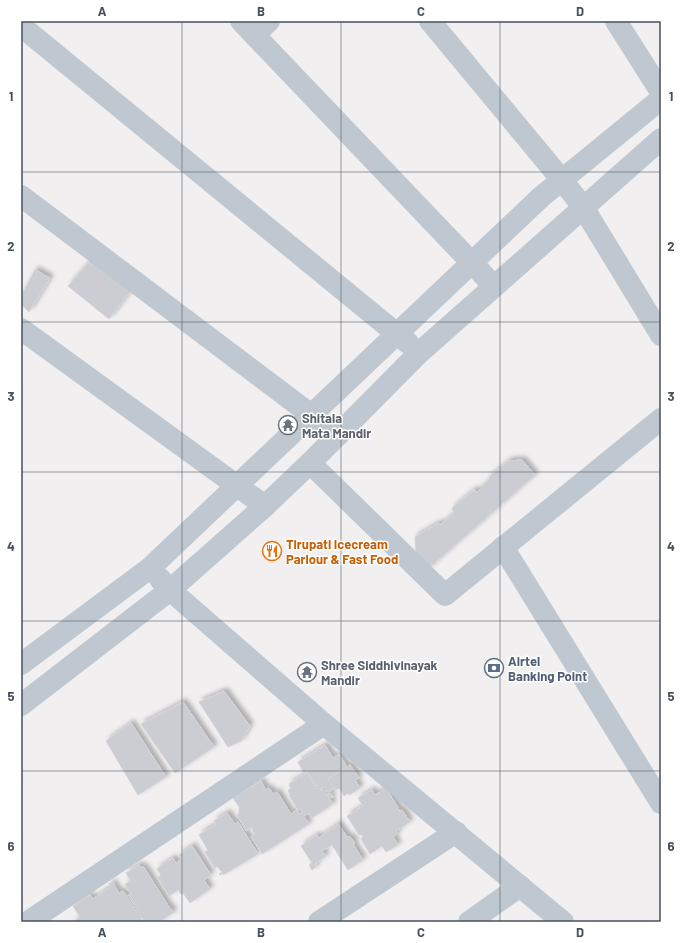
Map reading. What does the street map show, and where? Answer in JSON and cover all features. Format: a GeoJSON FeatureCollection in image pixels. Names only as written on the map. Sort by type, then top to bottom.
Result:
{"type":"FeatureCollection","features":[{"type":"Feature","properties":{"kind":"street"},"geometry":{"type":"LineString","coordinates":[[430,21],[583,207],[661,335]]}},
{"type":"Feature","properties":{"kind":"street"},"geometry":{"type":"LineString","coordinates":[[616,21],[661,92]]}},
{"type":"Feature","properties":{"kind":"street"},"geometry":{"type":"LineString","coordinates":[[21,26],[419,353]]}},
{"type":"Feature","properties":{"kind":"street"},"geometry":{"type":"LineString","coordinates":[[255,26],[494,286]]}},
{"type":"Feature","properties":{"kind":"street"},"geometry":{"type":"LineString","coordinates":[[21,664],[150,568],[541,197],[661,99]]}},
{"type":"Feature","properties":{"kind":"street"},"geometry":{"type":"LineString","coordinates":[[21,705],[170,590],[265,506],[310,463],[419,353],[661,139]]}},
{"type":"Feature","properties":{"kind":"street"},"geometry":{"type":"LineString","coordinates":[[21,196],[338,435]]}},
{"type":"Feature","properties":{"kind":"street"},"geometry":{"type":"LineString","coordinates":[[21,329],[265,506]]}},
{"type":"Feature","properties":{"kind":"street"},"geometry":{"type":"LineString","coordinates":[[310,463],[445,595],[661,419]]}},
{"type":"Feature","properties":{"kind":"street"},"geometry":{"type":"LineString","coordinates":[[503,547],[661,803]]}},
{"type":"Feature","properties":{"kind":"street"},"geometry":{"type":"LineString","coordinates":[[150,568],[170,590],[324,724],[564,922]]}},
{"type":"Feature","properties":{"kind":"street"},"geometry":{"type":"LineString","coordinates":[[28,922],[324,724]]}},
{"type":"Feature","properties":{"kind":"street"},"geometry":{"type":"LineString","coordinates":[[319,922],[456,832]]}},
{"type":"Feature","properties":{"kind":"street"},"geometry":{"type":"LineString","coordinates":[[469,922],[520,886]]}},
{"type":"Feature","properties":{"kind":"building"},"geometry":{"type":"Polygon","coordinates":[[[88,263],[108,269],[133,288],[109,319],[68,286],[88,263]]]}},
{"type":"Feature","properties":{"kind":"building"},"geometry":{"type":"Polygon","coordinates":[[[35,270],[50,278],[29,312],[21,304],[21,296],[35,270]]]}},
{"type":"Feature","properties":{"kind":"building"},"geometry":{"type":"Polygon","coordinates":[[[522,460],[535,475],[428,569],[416,556],[415,537],[437,524],[441,524],[454,513],[452,508],[474,490],[477,492],[488,481],[490,476],[509,461],[522,460]]]}},
{"type":"Feature","properties":{"kind":"building"},"geometry":{"type":"Polygon","coordinates":[[[224,691],[250,726],[241,741],[228,747],[199,702],[224,691]]]}},
{"type":"Feature","properties":{"kind":"building"},"geometry":{"type":"Polygon","coordinates":[[[183,702],[214,747],[175,773],[141,724],[183,702]]]}},
{"type":"Feature","properties":{"kind":"building"},"geometry":{"type":"Polygon","coordinates":[[[131,723],[166,777],[138,795],[106,741],[131,723]]]}},
{"type":"Feature","properties":{"kind":"building"},"geometry":{"type":"Polygon","coordinates":[[[325,745],[333,758],[339,754],[347,767],[328,778],[334,788],[329,792],[333,797],[331,798],[324,787],[319,790],[307,771],[304,773],[298,762],[325,745]]]}},
{"type":"Feature","properties":{"kind":"building"},"geometry":{"type":"Polygon","coordinates":[[[350,765],[359,778],[355,780],[360,788],[349,795],[348,793],[344,796],[339,788],[336,790],[328,779],[350,765]]]}},
{"type":"Feature","properties":{"kind":"building"},"geometry":{"type":"Polygon","coordinates":[[[307,773],[318,792],[323,789],[333,804],[312,818],[309,813],[304,816],[300,809],[298,810],[289,795],[288,790],[291,789],[289,784],[307,773]]]}},
{"type":"Feature","properties":{"kind":"building"},"geometry":{"type":"Polygon","coordinates":[[[261,781],[266,790],[269,788],[273,794],[277,792],[291,814],[297,810],[300,814],[302,813],[309,824],[262,854],[251,837],[255,834],[251,827],[246,831],[237,815],[239,814],[240,808],[233,798],[261,781]]]}},
{"type":"Feature","properties":{"kind":"building"},"geometry":{"type":"Polygon","coordinates":[[[386,788],[400,811],[402,810],[410,822],[396,831],[398,833],[393,837],[398,845],[386,852],[382,846],[370,854],[361,839],[363,837],[361,834],[359,835],[347,816],[363,806],[358,798],[372,790],[375,795],[386,788]]]}},
{"type":"Feature","properties":{"kind":"building"},"geometry":{"type":"Polygon","coordinates":[[[227,813],[235,824],[238,822],[258,854],[223,875],[223,873],[220,875],[219,874],[222,872],[217,866],[215,868],[205,852],[208,850],[199,835],[216,824],[214,821],[227,813]]]}},
{"type":"Feature","properties":{"kind":"building"},"geometry":{"type":"Polygon","coordinates":[[[338,824],[347,837],[350,837],[354,841],[354,846],[363,860],[348,870],[332,845],[322,851],[326,856],[315,864],[316,867],[312,870],[309,865],[312,863],[301,846],[317,835],[319,838],[338,824]]]}},
{"type":"Feature","properties":{"kind":"building"},"geometry":{"type":"Polygon","coordinates":[[[192,846],[211,875],[204,880],[210,889],[190,903],[183,893],[181,894],[178,890],[169,896],[158,878],[161,875],[157,869],[173,858],[176,863],[182,859],[179,855],[192,846]]]}},
{"type":"Feature","properties":{"kind":"building"},"geometry":{"type":"Polygon","coordinates":[[[139,865],[141,868],[143,866],[169,907],[174,912],[159,922],[145,922],[128,895],[131,894],[125,884],[131,881],[126,873],[139,865]]]}},
{"type":"Feature","properties":{"kind":"building"},"geometry":{"type":"Polygon","coordinates":[[[112,882],[119,893],[123,891],[143,922],[73,922],[80,917],[73,906],[90,895],[93,899],[111,887],[109,884],[112,882]]]}},
{"type":"Feature","properties":{"kind":"place","name":"Shitala Mata Mandir"},"geometry":{"type":"Point","coordinates":[288,425]}},
{"type":"Feature","properties":{"kind":"place","name":"Tirupati Icecream Parlour & Fast Food"},"geometry":{"type":"Point","coordinates":[272,551]}},
{"type":"Feature","properties":{"kind":"place","name":"Airtel Banking Point"},"geometry":{"type":"Point","coordinates":[494,668]}},
{"type":"Feature","properties":{"kind":"place","name":"Shree Siddhivinayak Mandir"},"geometry":{"type":"Point","coordinates":[307,672]}}]}
